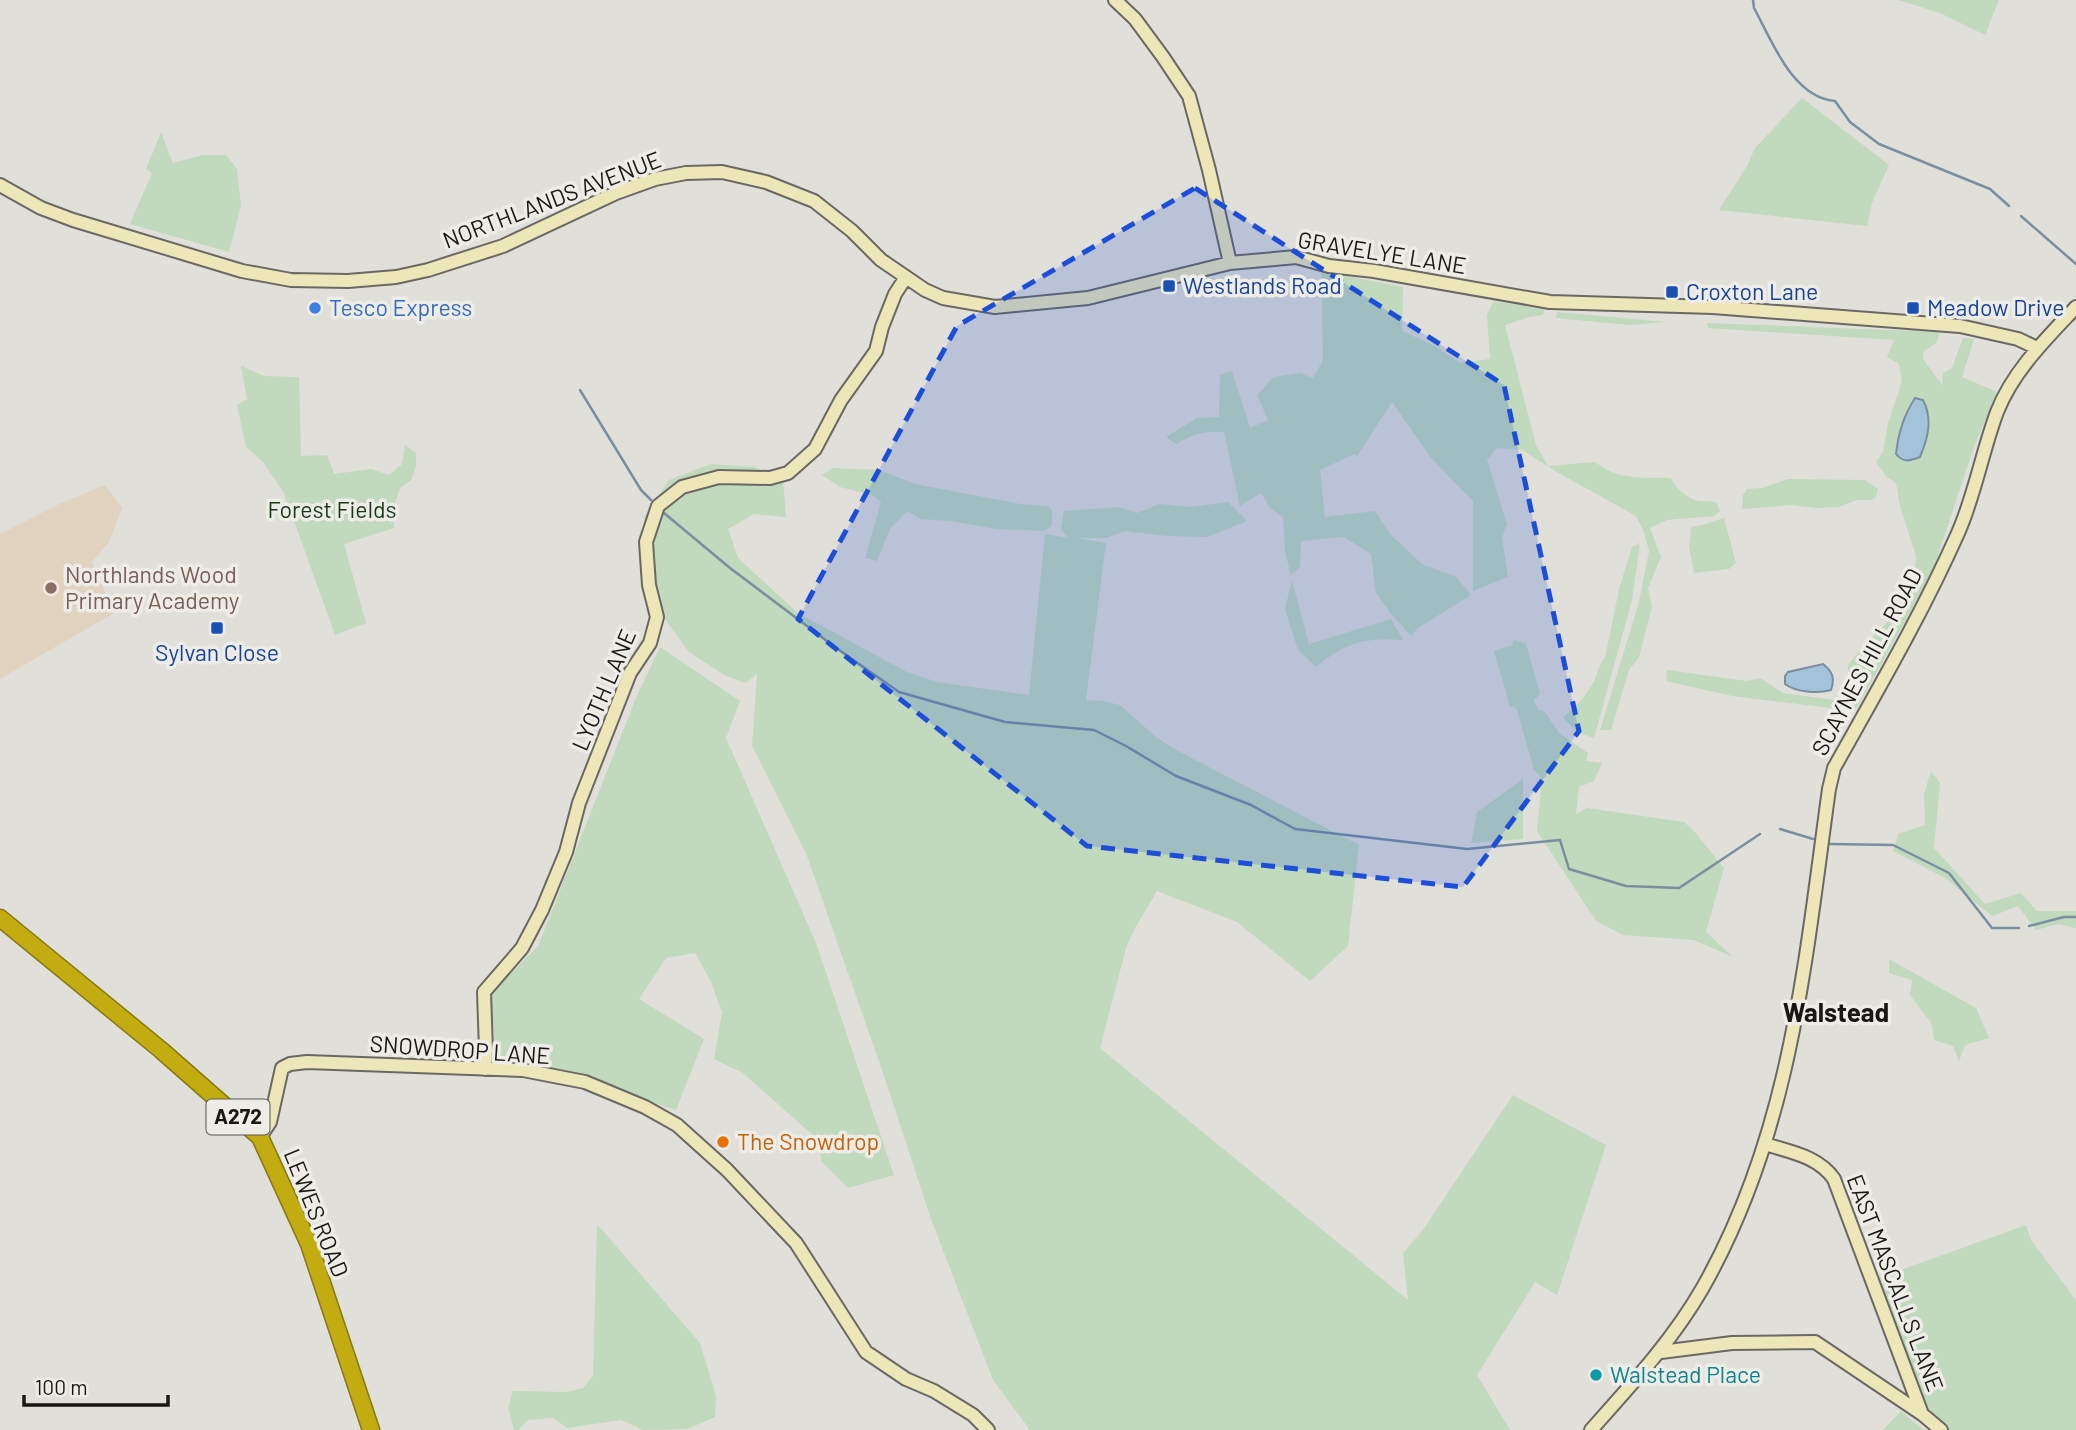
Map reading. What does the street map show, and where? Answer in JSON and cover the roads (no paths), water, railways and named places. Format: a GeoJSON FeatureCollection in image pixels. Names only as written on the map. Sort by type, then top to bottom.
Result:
{"type":"FeatureCollection","features":[{"type":"Feature","properties":{"kind":"highway","name":"LEWES ROAD"},"geometry":{"type":"LineString","coordinates":[[0,918],[161,1050],[260,1138],[309,1244],[371,1430]]}},
{"type":"Feature","properties":{"kind":"street"},"geometry":{"type":"LineString","coordinates":[[1115,0],[1135,19],[1189,96],[1230,263]]}},
{"type":"Feature","properties":{"kind":"street","name":"NORTHLANDS AVENUE"},"geometry":{"type":"LineString","coordinates":[[0,185],[41,208],[73,220],[242,271],[291,280],[348,281],[396,276],[459,261],[503,246],[616,193],[655,179],[685,173],[722,172],[758,181]]}},
{"type":"Feature","properties":{"kind":"street","name":"GRAVELYE LANE"},"geometry":{"type":"LineString","coordinates":[[758,181],[814,201],[852,230],[881,260],[925,290],[943,298],[995,307],[1088,298],[1230,263],[1296,257],[1329,266],[1374,271],[1550,302],[1713,307],[1960,326],[2018,339],[2037,348]]}},
{"type":"Feature","properties":{"kind":"street","name":"LYOTH LANE"},"geometry":{"type":"LineString","coordinates":[[485,1069],[484,992],[522,948],[542,910],[566,852],[579,803],[630,673],[650,643],[657,617],[649,585],[646,542],[658,506],[682,487],[719,477],[770,478],[788,473],[815,449],[841,400],[876,351],[895,294],[906,277]]}},
{"type":"Feature","properties":{"kind":"street"},"geometry":{"type":"LineString","coordinates":[[2037,348],[2076,307]]}},
{"type":"Feature","properties":{"kind":"street","name":"SCAYNES HILL ROAD"},"geometry":{"type":"LineString","coordinates":[[1591,1430],[1661,1352],[1701,1290],[1734,1228],[1765,1144],[1786,1068],[1798,1009],[1834,768],[1900,648],[1959,531],[1998,411],[2014,379],[2037,348]]}},
{"type":"Feature","properties":{"kind":"street","name":"SNOWDROP LANE"},"geometry":{"type":"LineString","coordinates":[[260,1138],[270,1122],[282,1068],[290,1064],[307,1062],[523,1070],[585,1082],[645,1107],[677,1125],[727,1170],[796,1243],[866,1352],[905,1379],[934,1391],[973,1415],[988,1430]]}},
{"type":"Feature","properties":{"kind":"street","name":"EAST MASCALLS LANE"},"geometry":{"type":"LineString","coordinates":[[1765,1144],[1819,1162],[1828,1169],[1922,1414],[1941,1430]]}},
{"type":"Feature","properties":{"kind":"street"},"geometry":{"type":"LineString","coordinates":[[1661,1352],[1732,1343],[1815,1342],[1922,1414]]}},
{"type":"Feature","properties":{"kind":"water"},"geometry":{"type":"Polygon","coordinates":[[[1915,398],[1923,400],[1926,407],[1929,421],[1927,436],[1920,457],[1904,460],[1896,454],[1897,447],[1905,418],[1915,398]]]}},
{"type":"Feature","properties":{"kind":"water"},"geometry":{"type":"Polygon","coordinates":[[[1823,664],[1832,676],[1831,690],[1807,692],[1785,684],[1788,672],[1823,664]]]}},
{"type":"Feature","properties":{"kind":"waterway"},"geometry":{"type":"LineString","coordinates":[[1753,0],[1754,8],[1776,51],[1807,90],[1835,101],[1850,122],[1879,144],[1990,189],[2009,206]]}},
{"type":"Feature","properties":{"kind":"waterway"},"geometry":{"type":"LineString","coordinates":[[2021,216],[2076,264]]}},
{"type":"Feature","properties":{"kind":"waterway"},"geometry":{"type":"LineString","coordinates":[[580,390],[641,490],[651,500]]}},
{"type":"Feature","properties":{"kind":"waterway"},"geometry":{"type":"LineString","coordinates":[[664,513],[730,568],[899,692],[1005,722],[1094,730],[1176,776],[1251,805],[1295,829],[1467,849],[1560,840],[1569,869],[1626,886],[1679,888],[1760,834]]}},
{"type":"Feature","properties":{"kind":"waterway"},"geometry":{"type":"LineString","coordinates":[[1780,829],[1813,839]]}},
{"type":"Feature","properties":{"kind":"waterway"},"geometry":{"type":"LineString","coordinates":[[1830,844],[1893,845],[1949,873],[1992,928],[2019,928]]}},
{"type":"Feature","properties":{"kind":"waterway"},"geometry":{"type":"LineString","coordinates":[[2029,926],[2064,917],[2076,917]]}},
{"type":"Feature","properties":{"kind":"place","name":"Westlands Road"},"geometry":{"type":"Point","coordinates":[1169,286]}},
{"type":"Feature","properties":{"kind":"place","name":"Croxton Lane"},"geometry":{"type":"Point","coordinates":[1672,292]}},
{"type":"Feature","properties":{"kind":"place","name":"Tesco Express"},"geometry":{"type":"Point","coordinates":[315,308]}},
{"type":"Feature","properties":{"kind":"place","name":"Meadow Drive"},"geometry":{"type":"Point","coordinates":[1913,308]}},
{"type":"Feature","properties":{"kind":"place","name":"Northlands Wood Primary Academy"},"geometry":{"type":"Point","coordinates":[51,588]}},
{"type":"Feature","properties":{"kind":"place","name":"Sylvan Close"},"geometry":{"type":"Point","coordinates":[217,628]}},
{"type":"Feature","properties":{"kind":"place","name":"The Snowdrop"},"geometry":{"type":"Point","coordinates":[723,1142]}},
{"type":"Feature","properties":{"kind":"place","name":"Walstead Place"},"geometry":{"type":"Point","coordinates":[1596,1375]}},
{"type":"Feature","properties":{"kind":"district","name":"Walstead"},"geometry":{"type":"Point","coordinates":[1836,1013]}},
{"type":"Feature","properties":{"kind":"park label","name":"Forest Fields"},"geometry":{"type":"Point","coordinates":[332,510]}}]}
